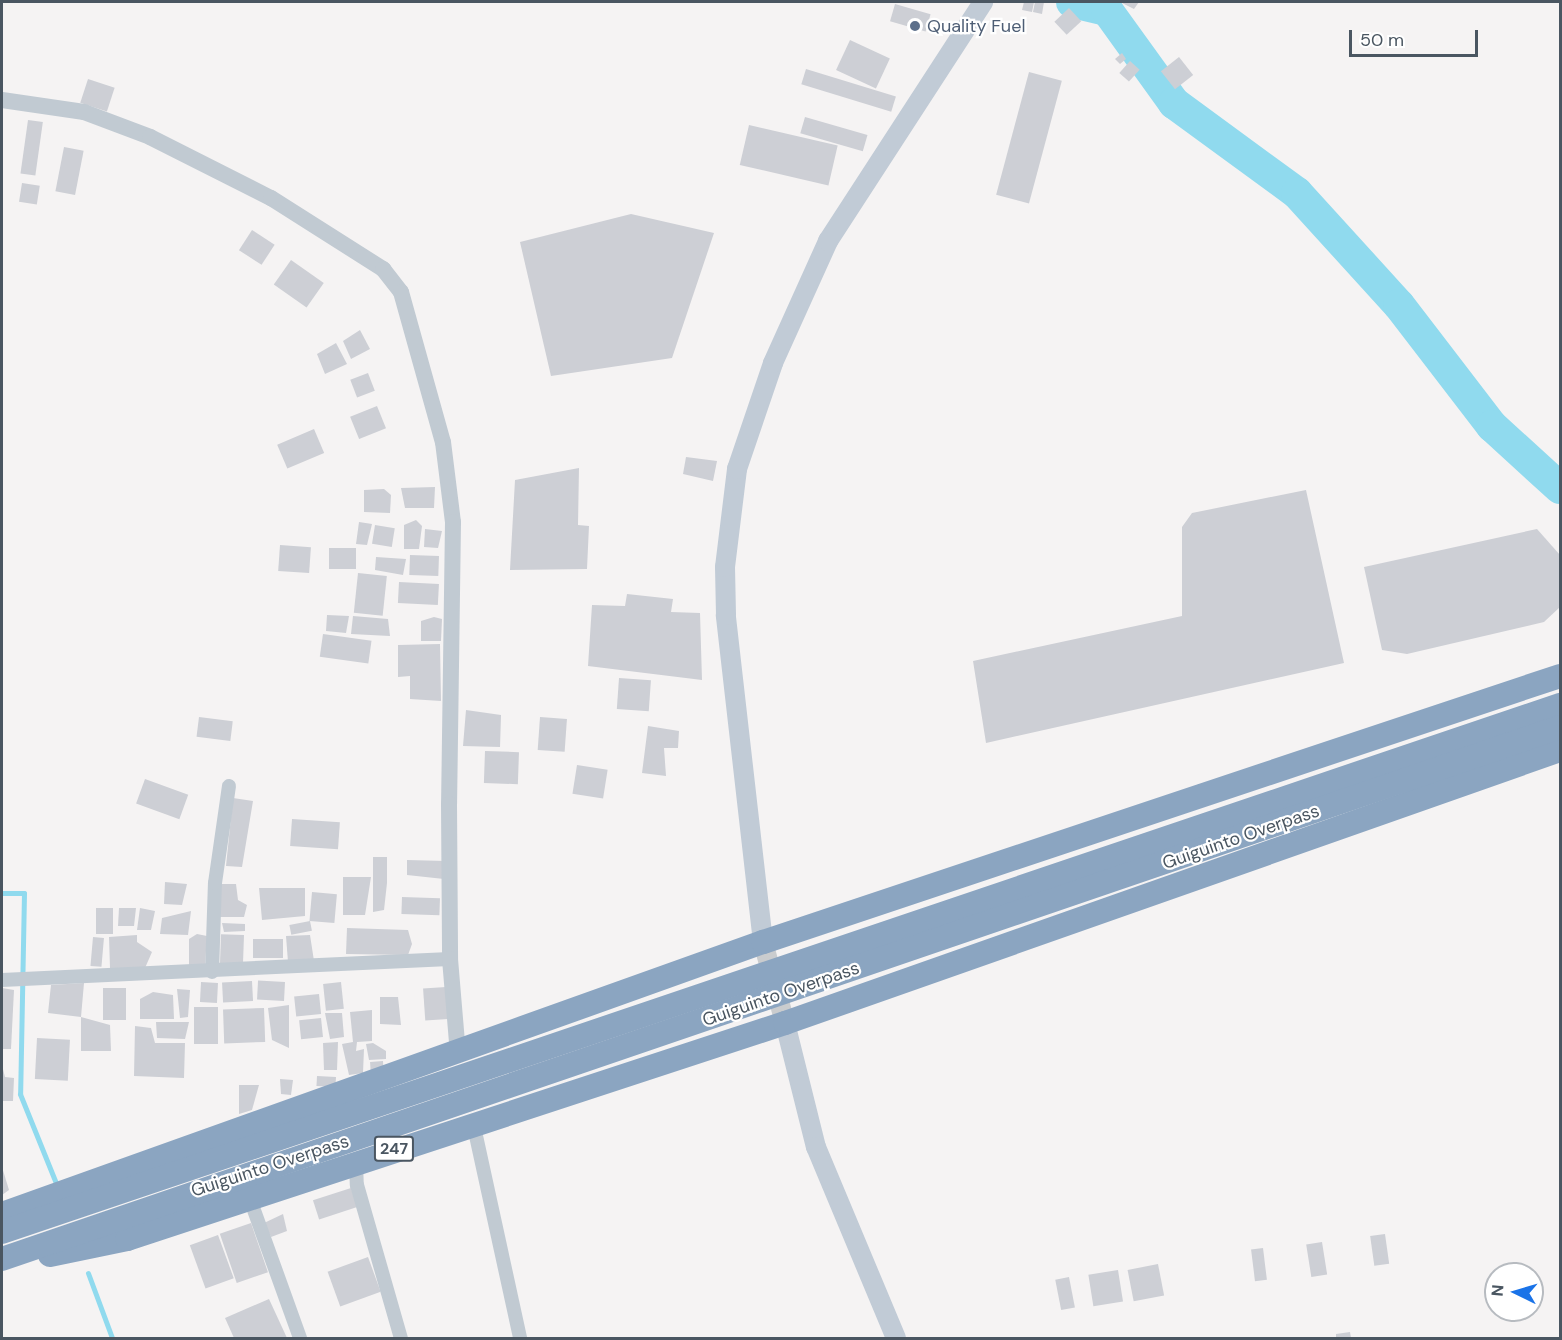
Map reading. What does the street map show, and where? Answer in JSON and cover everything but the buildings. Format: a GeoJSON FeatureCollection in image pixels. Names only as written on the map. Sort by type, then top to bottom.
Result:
{"type":"FeatureCollection","features":[{"type":"Feature","properties":{"kind":"highway"},"geometry":{"type":"LineString","coordinates":[[2,1214],[458,1055],[763,942],[1560,676]]}},
{"type":"Feature","properties":{"kind":"highway","name":"Guiguinto Overpass"},"geometry":{"type":"LineString","coordinates":[[1179,847],[1560,705]]}},
{"type":"Feature","properties":{"kind":"highway","name":"Guiguinto Overpass"},"geometry":{"type":"LineString","coordinates":[[2,1259],[486,1083],[1179,847],[1560,727]]}},
{"type":"Feature","properties":{"kind":"highway"},"geometry":{"type":"LineString","coordinates":[[785,1023],[1560,750]]}},
{"type":"Feature","properties":{"kind":"highway","name":"247"},"geometry":{"type":"LineString","coordinates":[[2,1266],[127,1239],[473,1122],[785,1023]]}},
{"type":"Feature","properties":{"kind":"highway","name":"Guiguinto Overpass"},"geometry":{"type":"LineString","coordinates":[[2,1232],[486,1083]]}},
{"type":"Feature","properties":{"kind":"main road"},"geometry":{"type":"LineString","coordinates":[[763,942],[726,615],[725,567],[737,469],[773,363],[828,241],[982,2]]}},
{"type":"Feature","properties":{"kind":"main road"},"geometry":{"type":"LineString","coordinates":[[785,1023],[816,1147],[896,1338]]}},
{"type":"Feature","properties":{"kind":"street"},"geometry":{"type":"LineString","coordinates":[[2,100],[84,112],[150,137],[271,198],[383,269],[401,292],[442,442],[453,522],[448,613],[453,694],[450,959],[458,1055]]}},
{"type":"Feature","properties":{"kind":"street"},"geometry":{"type":"LineString","coordinates":[[212,972],[215,883],[229,786]]}},
{"type":"Feature","properties":{"kind":"street"},"geometry":{"type":"LineString","coordinates":[[2,980],[17,977],[212,972],[450,959]]}},
{"type":"Feature","properties":{"kind":"street"},"geometry":{"type":"LineString","coordinates":[[473,1122],[520,1338]]}},
{"type":"Feature","properties":{"kind":"street"},"geometry":{"type":"LineString","coordinates":[[356,1162],[357,1185],[401,1338]]}},
{"type":"Feature","properties":{"kind":"street"},"geometry":{"type":"LineString","coordinates":[[250,1199],[300,1338]]}},
{"type":"Feature","properties":{"kind":"waterway"},"geometry":{"type":"LineString","coordinates":[[1072,2],[1107,10],[1174,103],[1297,193],[1399,305],[1492,426],[1560,488]]}},
{"type":"Feature","properties":{"kind":"waterway"},"geometry":{"type":"LineString","coordinates":[[2,893],[24,893],[20,1094],[56,1183]]}},
{"type":"Feature","properties":{"kind":"waterway"},"geometry":{"type":"LineString","coordinates":[[88,1273],[112,1338]]}},
{"type":"Feature","properties":{"kind":"tunnel"},"geometry":{"type":"LineString","coordinates":[[763,942],[785,1023]]}},
{"type":"Feature","properties":{"kind":"place","name":"Quality Fuel"},"geometry":{"type":"Point","coordinates":[915,26]}}]}
